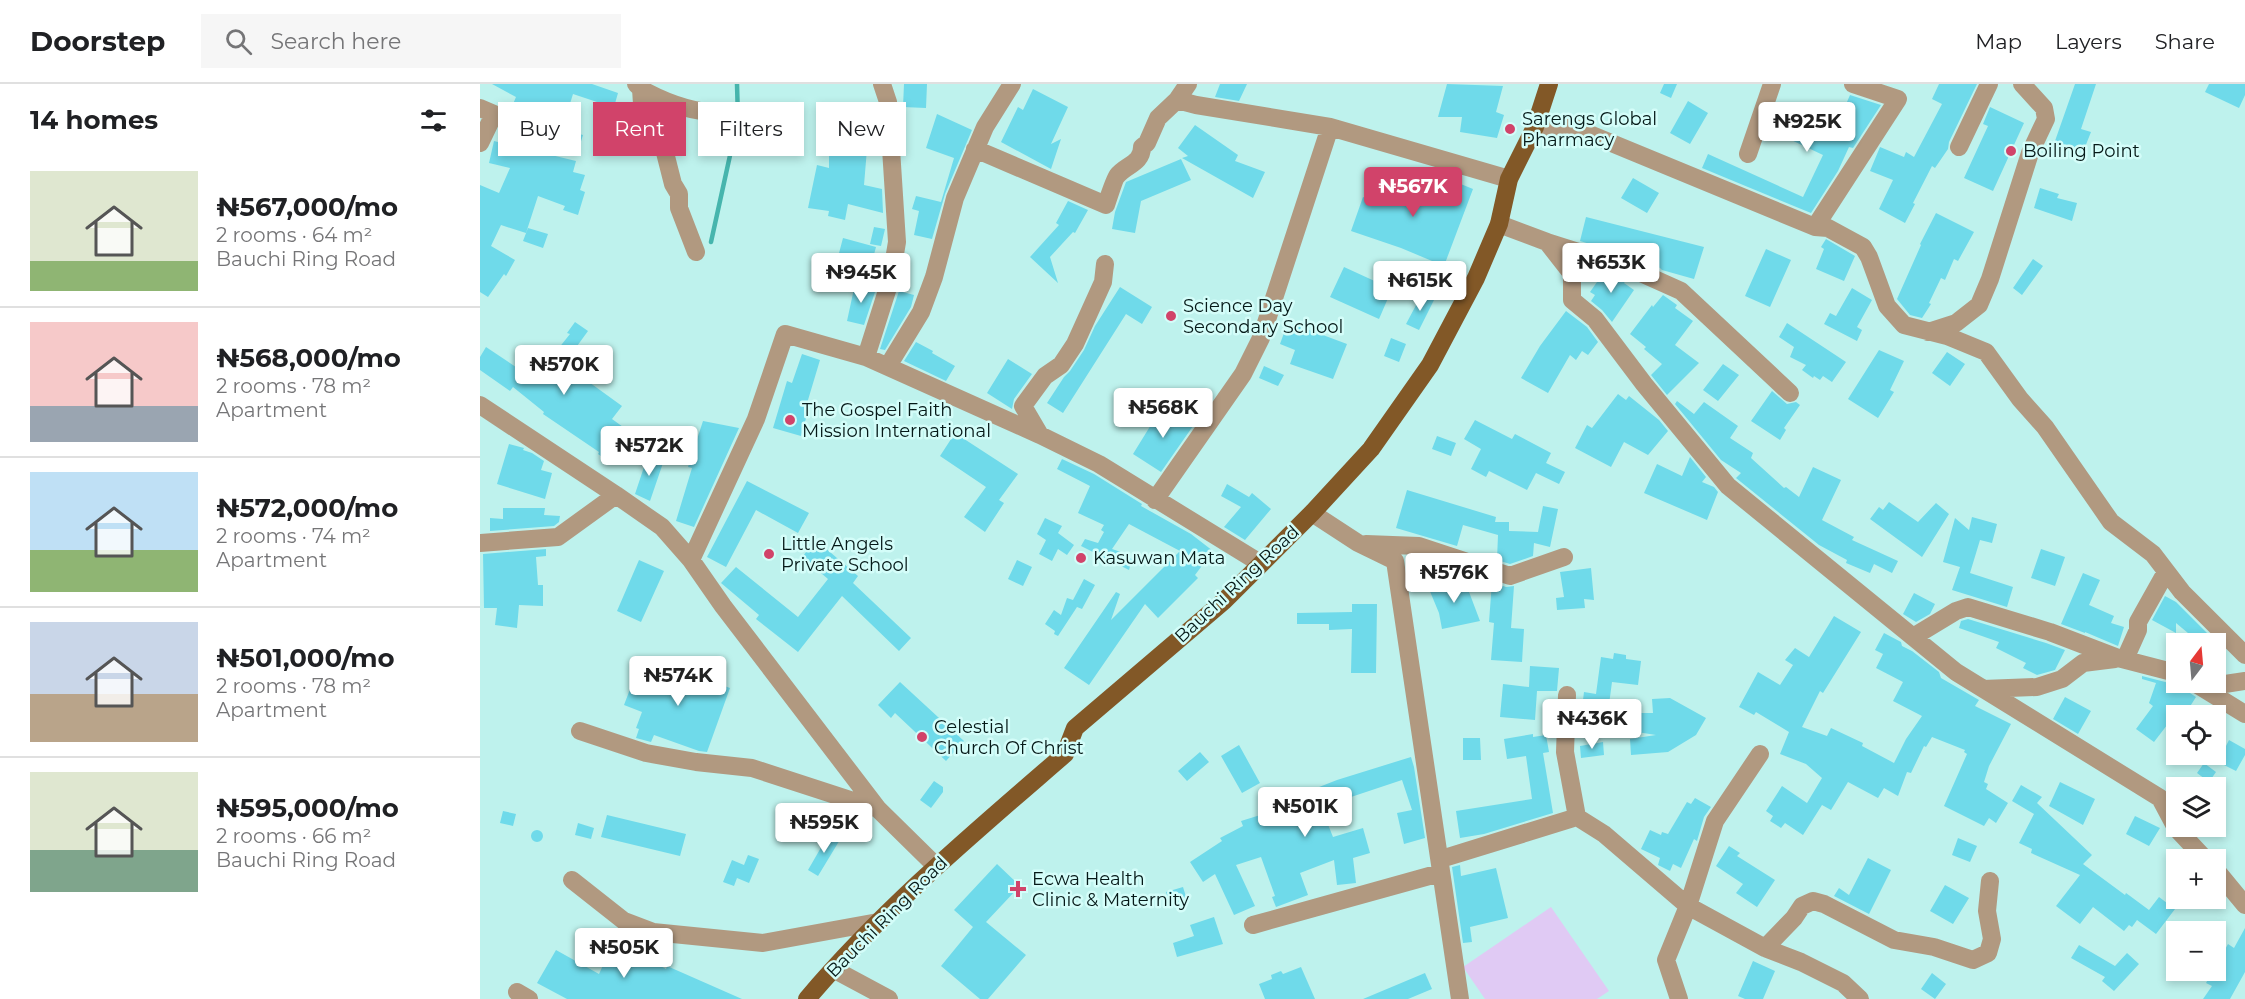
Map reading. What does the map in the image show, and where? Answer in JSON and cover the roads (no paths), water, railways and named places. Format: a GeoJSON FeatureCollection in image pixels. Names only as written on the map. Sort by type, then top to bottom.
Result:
{"type":"FeatureCollection","features":[{"type":"Feature","properties":{"kind":"main road","name":"Bauchi Ring Road"},"geometry":{"type":"LineString","coordinates":[[807,999],[878,921],[936,866],[1065,754],[1076,728],[1224,601],[1312,513],[1371,449],[1430,365],[1476,278],[1499,224],[1509,179],[1535,127],[1549,84]]}},
{"type":"Feature","properties":{"kind":"street"},"geometry":{"type":"LineString","coordinates":[[866,357],[891,278],[897,242],[888,102],[882,84]]}},
{"type":"Feature","properties":{"kind":"street"},"geometry":{"type":"LineString","coordinates":[[888,366],[921,312],[934,277],[955,198],[985,127],[1012,84]]}},
{"type":"Feature","properties":{"kind":"street"},"geometry":{"type":"LineString","coordinates":[[975,149],[1106,205],[1116,177],[1139,158],[1142,147],[1158,118],[1177,100],[1188,84]]}},
{"type":"Feature","properties":{"kind":"street"},"geometry":{"type":"LineString","coordinates":[[1748,154],[1772,84]]}},
{"type":"Feature","properties":{"kind":"street"},"geometry":{"type":"LineString","coordinates":[[1815,226],[1898,99],[1853,84]]}},
{"type":"Feature","properties":{"kind":"street"},"geometry":{"type":"LineString","coordinates":[[1959,147],[1989,84]]}},
{"type":"Feature","properties":{"kind":"street"},"geometry":{"type":"LineString","coordinates":[[1927,332],[1956,323],[1979,305],[1990,279],[2030,153],[2046,119],[2044,108],[2022,84]]}},
{"type":"Feature","properties":{"kind":"street"},"geometry":{"type":"LineString","coordinates":[[638,86],[666,103],[698,111]]}},
{"type":"Feature","properties":{"kind":"street"},"geometry":{"type":"LineString","coordinates":[[638,86],[648,118],[659,129],[672,184],[679,194],[679,208],[696,252]]}},
{"type":"Feature","properties":{"kind":"street"},"geometry":{"type":"LineString","coordinates":[[1177,100],[1330,127],[1509,179]]}},
{"type":"Feature","properties":{"kind":"street"},"geometry":{"type":"LineString","coordinates":[[480,108],[494,114],[480,143]]}},
{"type":"Feature","properties":{"kind":"street"},"geometry":{"type":"LineString","coordinates":[[1155,500],[1243,374],[1261,338],[1330,127]]}},
{"type":"Feature","properties":{"kind":"street"},"geometry":{"type":"LineString","coordinates":[[1535,127],[1575,128],[1815,226],[1828,228],[1863,247],[1887,306],[1904,326],[1947,336],[1986,352],[2020,399],[2045,427],[2111,522],[2153,554],[2182,592],[2245,656]]}},
{"type":"Feature","properties":{"kind":"street"},"geometry":{"type":"LineString","coordinates":[[1499,224],[1547,242],[1632,268],[1681,291],[1790,393]]}},
{"type":"Feature","properties":{"kind":"street"},"geometry":{"type":"LineString","coordinates":[[1547,242],[1572,274],[1572,300],[1595,318],[1644,384],[1728,486],[1956,672],[2160,798],[2176,828],[2196,849]]}},
{"type":"Feature","properties":{"kind":"street"},"geometry":{"type":"LineString","coordinates":[[1040,435],[1023,406],[1045,376],[1061,365],[1075,344],[1103,282],[1106,264]]}},
{"type":"Feature","properties":{"kind":"street"},"geometry":{"type":"LineString","coordinates":[[691,560],[756,419],[784,334],[866,357],[1040,435],[1099,464],[1260,563]]}},
{"type":"Feature","properties":{"kind":"street"},"geometry":{"type":"LineString","coordinates":[[480,405],[662,527],[691,560],[723,606],[878,809],[936,866]]}},
{"type":"Feature","properties":{"kind":"street"},"geometry":{"type":"LineString","coordinates":[[480,543],[558,537],[616,495]]}},
{"type":"Feature","properties":{"kind":"street"},"geometry":{"type":"LineString","coordinates":[[1312,513],[1358,543],[1395,561],[1460,999]]}},
{"type":"Feature","properties":{"kind":"street"},"geometry":{"type":"LineString","coordinates":[[1358,543],[1419,546],[1510,576],[1564,557]]}},
{"type":"Feature","properties":{"kind":"street"},"geometry":{"type":"LineString","coordinates":[[2122,659],[2138,630],[2138,622],[2166,572]]}},
{"type":"Feature","properties":{"kind":"street"},"geometry":{"type":"LineString","coordinates":[[1913,637],[1956,611],[1968,607],[2050,632],[2122,659],[2166,670]]}},
{"type":"Feature","properties":{"kind":"street"},"geometry":{"type":"LineString","coordinates":[[1983,689],[2037,687],[2062,679],[2083,663],[2122,659]]}},
{"type":"Feature","properties":{"kind":"street"},"geometry":{"type":"LineString","coordinates":[[2226,684],[2245,681]]}},
{"type":"Feature","properties":{"kind":"street"},"geometry":{"type":"LineString","coordinates":[[2211,693],[2245,714]]}},
{"type":"Feature","properties":{"kind":"street"},"geometry":{"type":"LineString","coordinates":[[1567,695],[1565,752],[1577,817],[1604,834],[1688,906],[1765,948],[1801,962],[1843,983],[1860,999]]}},
{"type":"Feature","properties":{"kind":"street"},"geometry":{"type":"LineString","coordinates":[[580,732],[646,753],[696,762],[752,768],[878,809]]}},
{"type":"Feature","properties":{"kind":"street"},"geometry":{"type":"LineString","coordinates":[[1679,999],[1666,960],[1688,906],[1715,821],[1760,754]]}},
{"type":"Feature","properties":{"kind":"street"},"geometry":{"type":"LineString","coordinates":[[1252,925],[1441,866],[1577,817]]}},
{"type":"Feature","properties":{"kind":"street"},"geometry":{"type":"LineString","coordinates":[[572,880],[624,921],[653,932],[763,943],[878,921]]}},
{"type":"Feature","properties":{"kind":"street"},"geometry":{"type":"LineString","coordinates":[[1765,948],[1794,918],[1802,906],[1813,901],[1824,904],[1894,940],[1934,947],[1973,960],[1988,952],[1992,939],[1987,911],[1990,881]]}},
{"type":"Feature","properties":{"kind":"street"},"geometry":{"type":"LineString","coordinates":[[2226,882],[2245,905]]}},
{"type":"Feature","properties":{"kind":"street"},"geometry":{"type":"LineString","coordinates":[[835,970],[889,999]]}},
{"type":"Feature","properties":{"kind":"waterway"},"geometry":{"type":"LineString","coordinates":[[711,242],[738,119],[737,84]]}},
{"type":"Feature","properties":{"kind":"place","name":"Sarengs Global Pharmacy"},"geometry":{"type":"Point","coordinates":[1510,129]}},
{"type":"Feature","properties":{"kind":"place","name":"Boiling Point"},"geometry":{"type":"Point","coordinates":[2011,151]}},
{"type":"Feature","properties":{"kind":"place","name":"Science Day Secondary School"},"geometry":{"type":"Point","coordinates":[1171,316]}},
{"type":"Feature","properties":{"kind":"place","name":"The Gospel Faith Mission International"},"geometry":{"type":"Point","coordinates":[790,420]}},
{"type":"Feature","properties":{"kind":"place","name":"Little Angels Private School"},"geometry":{"type":"Point","coordinates":[769,554]}},
{"type":"Feature","properties":{"kind":"place","name":"Kasuwan Mata"},"geometry":{"type":"Point","coordinates":[1081,558]}},
{"type":"Feature","properties":{"kind":"place","name":"Celestial Church Of Christ"},"geometry":{"type":"Point","coordinates":[922,737]}},
{"type":"Feature","properties":{"kind":"place","name":"Ecwa Health Clinic & Maternity"},"geometry":{"type":"Point","coordinates":[1018,889]}}]}
